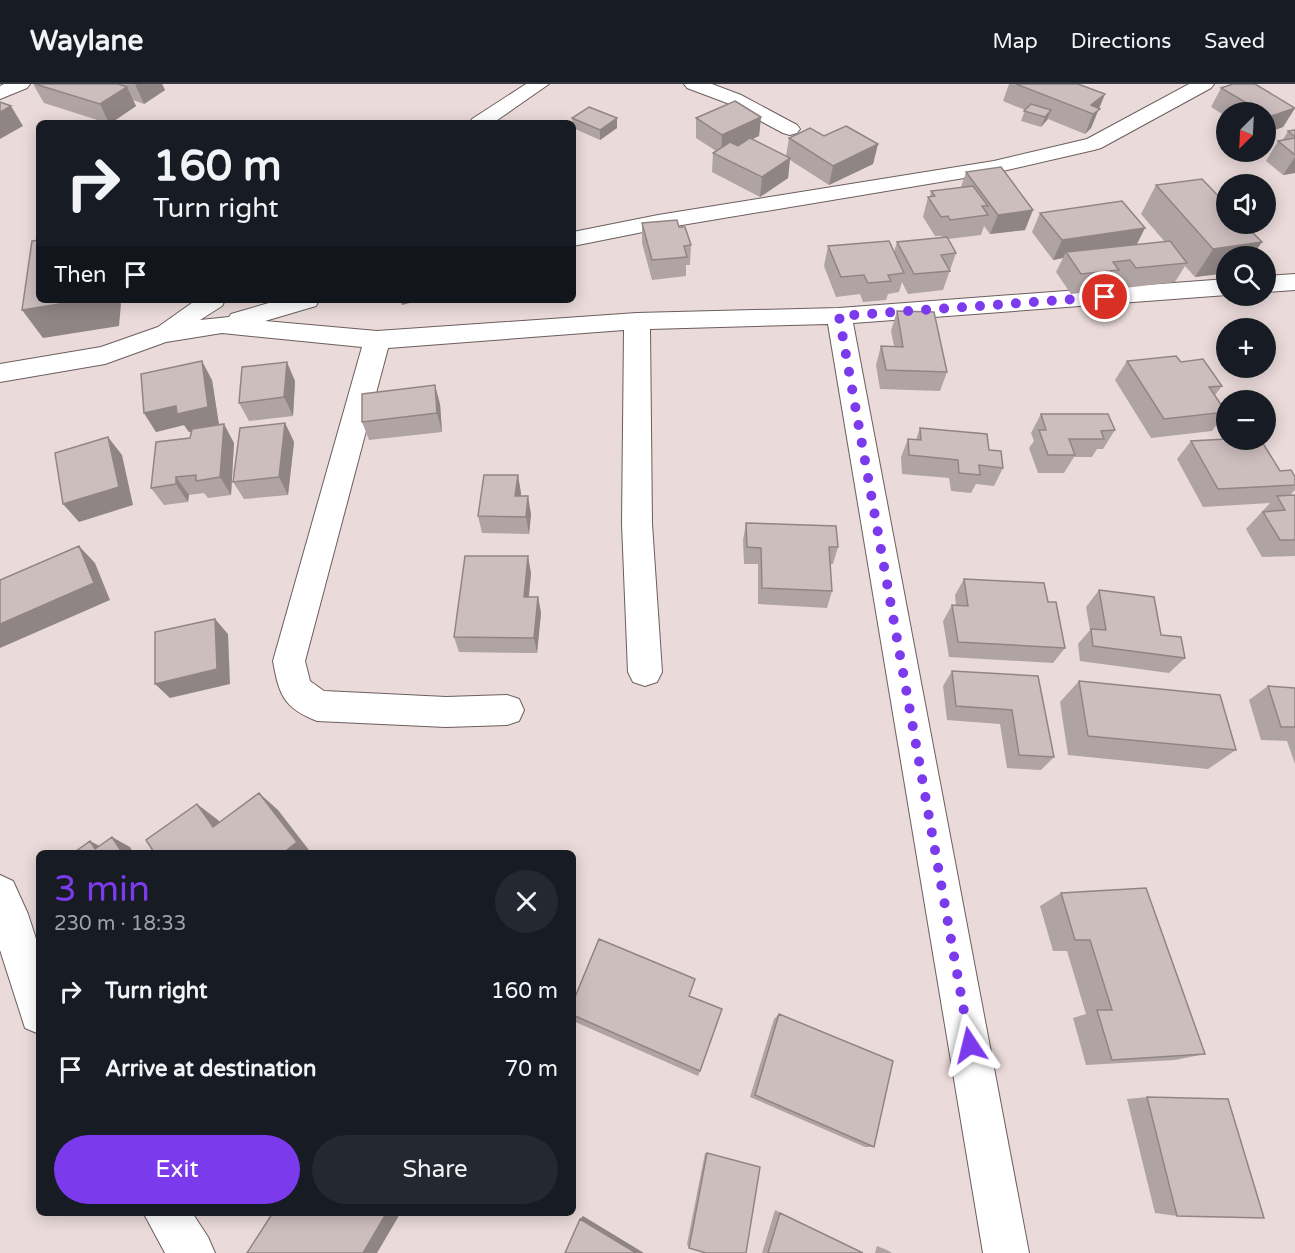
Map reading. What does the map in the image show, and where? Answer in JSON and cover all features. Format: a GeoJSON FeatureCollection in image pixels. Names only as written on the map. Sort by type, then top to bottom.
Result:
{"type":"FeatureCollection","features":[{"type":"Feature","properties":{"kind":"street"},"geometry":{"type":"LineString","coordinates":[[0,93],[20,84]]}},
{"type":"Feature","properties":{"kind":"street"},"geometry":{"type":"LineString","coordinates":[[484,120],[539,84]]}},
{"type":"Feature","properties":{"kind":"street"},"geometry":{"type":"LineString","coordinates":[[694,84],[734,99],[790,129]]}},
{"type":"Feature","properties":{"kind":"street"},"geometry":{"type":"LineString","coordinates":[[576,238],[658,222],[994,167],[1094,144],[1204,84]]}},
{"type":"Feature","properties":{"kind":"street"},"geometry":{"type":"LineString","coordinates":[[1276,283],[1295,282]]}},
{"type":"Feature","properties":{"kind":"street"},"geometry":{"type":"LineString","coordinates":[[222,325],[377,340],[637,321],[839,316],[1216,287]]}},
{"type":"Feature","properties":{"kind":"street"},"geometry":{"type":"LineString","coordinates":[[162,334],[208,303]]}},
{"type":"Feature","properties":{"kind":"street"},"geometry":{"type":"LineString","coordinates":[[0,373],[105,355],[162,334],[222,325],[297,303]]}},
{"type":"Feature","properties":{"kind":"street"},"geometry":{"type":"LineString","coordinates":[[839,316],[1006,1253]]}},
{"type":"Feature","properties":{"kind":"street"},"geometry":{"type":"LineString","coordinates":[[637,321],[637,524],[645,672]]}},
{"type":"Feature","properties":{"kind":"street"},"geometry":{"type":"LineString","coordinates":[[377,340],[289,661],[295,689],[317,706],[446,712],[507,710]]}},
{"type":"Feature","properties":{"kind":"street"},"geometry":{"type":"LineString","coordinates":[[3,909],[36,1005]]}},
{"type":"Feature","properties":{"kind":"street"},"geometry":{"type":"LineString","coordinates":[[168,1216],[192,1253]]}},
{"type":"Feature","properties":{"kind":"building"},"geometry":{"type":"Polygon","coordinates":[[[35,84],[118,84],[127,87],[100,104],[35,84]]]}},
{"type":"Feature","properties":{"kind":"building"},"geometry":{"type":"Polygon","coordinates":[[[1016,84],[1078,84],[1105,94],[1091,105],[1100,109],[1093,114],[1016,84]]]}},
{"type":"Feature","properties":{"kind":"building"},"geometry":{"type":"Polygon","coordinates":[[[1233,84],[1255,84],[1295,108],[1276,115],[1276,102],[1245,102],[1221,88],[1233,84]]]}},
{"type":"Feature","properties":{"kind":"building"},"geometry":{"type":"Polygon","coordinates":[[[735,101],[761,117],[722,135],[696,118],[735,101]]]}},
{"type":"Feature","properties":{"kind":"building"},"geometry":{"type":"Polygon","coordinates":[[[0,102],[11,106],[0,112],[0,102]]]}},
{"type":"Feature","properties":{"kind":"building"},"geometry":{"type":"Polygon","coordinates":[[[1031,104],[1051,110],[1045,117],[1024,111],[1031,104]]]}},
{"type":"Feature","properties":{"kind":"building"},"geometry":{"type":"Polygon","coordinates":[[[589,107],[617,118],[600,130],[572,118],[589,107]]]}},
{"type":"Feature","properties":{"kind":"building"},"geometry":{"type":"Polygon","coordinates":[[[846,126],[878,144],[833,166],[789,138],[810,128],[824,136],[846,126]]]}},
{"type":"Feature","properties":{"kind":"building"},"geometry":{"type":"Polygon","coordinates":[[[1295,130],[1295,137],[1288,131],[1295,130]]]}},
{"type":"Feature","properties":{"kind":"building"},"geometry":{"type":"Polygon","coordinates":[[[750,138],[790,158],[762,177],[713,153],[730,142],[738,146],[750,138]]]}},
{"type":"Feature","properties":{"kind":"building"},"geometry":{"type":"Polygon","coordinates":[[[1295,138],[1295,155],[1278,141],[1295,138]]]}},
{"type":"Feature","properties":{"kind":"building"},"geometry":{"type":"Polygon","coordinates":[[[1001,167],[1033,210],[998,215],[966,172],[1001,167]]]}},
{"type":"Feature","properties":{"kind":"building"},"geometry":{"type":"Polygon","coordinates":[[[1202,179],[1216,194],[1216,234],[1254,234],[1262,242],[1216,246],[1216,249],[1213,249],[1156,185],[1202,179]]]}},
{"type":"Feature","properties":{"kind":"building"},"geometry":{"type":"Polygon","coordinates":[[[973,186],[988,206],[982,206],[988,215],[950,220],[948,216],[941,217],[928,197],[935,196],[931,191],[973,186]]]}},
{"type":"Feature","properties":{"kind":"building"},"geometry":{"type":"Polygon","coordinates":[[[1122,201],[1145,228],[1062,240],[1040,213],[1122,201]]]}},
{"type":"Feature","properties":{"kind":"building"},"geometry":{"type":"Polygon","coordinates":[[[677,220],[679,227],[685,227],[691,245],[684,246],[687,257],[652,260],[642,223],[677,220]]]}},
{"type":"Feature","properties":{"kind":"building"},"geometry":{"type":"Polygon","coordinates":[[[947,237],[956,253],[941,255],[950,271],[914,274],[897,242],[947,237]]]}},
{"type":"Feature","properties":{"kind":"building"},"geometry":{"type":"Polygon","coordinates":[[[36,240],[36,303],[65,303],[22,310],[32,241],[36,240]]]}},
{"type":"Feature","properties":{"kind":"building"},"geometry":{"type":"Polygon","coordinates":[[[889,241],[904,273],[888,275],[891,281],[868,283],[864,275],[841,277],[828,246],[889,241]]]}},
{"type":"Feature","properties":{"kind":"building"},"geometry":{"type":"Polygon","coordinates":[[[1170,241],[1187,263],[1136,268],[1130,260],[1113,262],[1119,270],[1081,274],[1066,252],[1170,241]]]}},
{"type":"Feature","properties":{"kind":"building"},"geometry":{"type":"Polygon","coordinates":[[[897,311],[934,312],[947,372],[886,370],[881,346],[903,347],[897,311]]]}},
{"type":"Feature","properties":{"kind":"building"},"geometry":{"type":"Polygon","coordinates":[[[1176,356],[1181,362],[1203,359],[1222,386],[1209,387],[1216,397],[1216,413],[1164,419],[1127,361],[1176,356]]]}},
{"type":"Feature","properties":{"kind":"building"},"geometry":{"type":"Polygon","coordinates":[[[202,361],[208,407],[177,414],[176,406],[144,413],[141,374],[202,361]]]}},
{"type":"Feature","properties":{"kind":"building"},"geometry":{"type":"Polygon","coordinates":[[[287,362],[284,397],[239,403],[242,367],[287,362]]]}},
{"type":"Feature","properties":{"kind":"building"},"geometry":{"type":"Polygon","coordinates":[[[435,385],[437,413],[362,422],[362,394],[435,385]]]}},
{"type":"Feature","properties":{"kind":"building"},"geometry":{"type":"Polygon","coordinates":[[[1041,414],[1108,414],[1115,430],[1101,431],[1104,439],[1069,439],[1075,455],[1048,455],[1039,430],[1046,430],[1041,414]]]}},
{"type":"Feature","properties":{"kind":"building"},"geometry":{"type":"Polygon","coordinates":[[[285,423],[279,477],[233,482],[240,428],[285,423]]]}},
{"type":"Feature","properties":{"kind":"building"},"geometry":{"type":"Polygon","coordinates":[[[224,424],[220,477],[196,481],[196,475],[176,477],[176,484],[151,488],[156,442],[190,438],[192,429],[224,424]]]}},
{"type":"Feature","properties":{"kind":"building"},"geometry":{"type":"Polygon","coordinates":[[[920,428],[987,434],[989,450],[1001,451],[1003,468],[979,465],[980,475],[959,473],[958,460],[909,455],[908,439],[921,440],[920,428]]]}},
{"type":"Feature","properties":{"kind":"building"},"geometry":{"type":"Polygon","coordinates":[[[108,437],[119,487],[63,504],[55,453],[108,437]]]}},
{"type":"Feature","properties":{"kind":"building"},"geometry":{"type":"Polygon","coordinates":[[[1216,440],[1216,450],[1267,450],[1280,471],[1291,470],[1295,477],[1295,485],[1218,489],[1191,441],[1216,440]]]}},
{"type":"Feature","properties":{"kind":"building"},"geometry":{"type":"Polygon","coordinates":[[[484,475],[518,475],[515,496],[528,496],[526,517],[478,516],[484,475]]]}},
{"type":"Feature","properties":{"kind":"building"},"geometry":{"type":"Polygon","coordinates":[[[1295,495],[1295,540],[1280,540],[1263,512],[1285,510],[1277,496],[1295,495]]]}},
{"type":"Feature","properties":{"kind":"building"},"geometry":{"type":"Polygon","coordinates":[[[746,523],[836,526],[838,547],[829,547],[832,591],[762,588],[761,548],[747,547],[746,523]]]}},
{"type":"Feature","properties":{"kind":"building"},"geometry":{"type":"Polygon","coordinates":[[[79,546],[94,583],[0,624],[0,580],[79,546]]]}},
{"type":"Feature","properties":{"kind":"building"},"geometry":{"type":"Polygon","coordinates":[[[465,556],[528,556],[524,597],[538,597],[534,638],[454,637],[465,556]]]}},
{"type":"Feature","properties":{"kind":"building"},"geometry":{"type":"Polygon","coordinates":[[[964,579],[1044,583],[1048,602],[1056,602],[1065,648],[958,642],[952,605],[968,606],[964,579]]]}},
{"type":"Feature","properties":{"kind":"building"},"geometry":{"type":"Polygon","coordinates":[[[1099,590],[1154,597],[1161,635],[1181,637],[1185,658],[1093,646],[1091,629],[1106,630],[1099,590]]]}},
{"type":"Feature","properties":{"kind":"building"},"geometry":{"type":"Polygon","coordinates":[[[215,619],[217,669],[155,684],[155,632],[215,619]]]}},
{"type":"Feature","properties":{"kind":"building"},"geometry":{"type":"Polygon","coordinates":[[[952,671],[1038,676],[1054,757],[1019,755],[1012,710],[956,706],[952,671]]]}},
{"type":"Feature","properties":{"kind":"building"},"geometry":{"type":"Polygon","coordinates":[[[1079,681],[1220,695],[1236,750],[1088,736],[1079,681]]]}},
{"type":"Feature","properties":{"kind":"building"},"geometry":{"type":"Polygon","coordinates":[[[1268,686],[1295,688],[1295,727],[1281,727],[1268,686]]]}},
{"type":"Feature","properties":{"kind":"building"},"geometry":{"type":"Polygon","coordinates":[[[259,793],[297,842],[287,850],[152,850],[146,840],[197,804],[213,827],[259,793]]]}},
{"type":"Feature","properties":{"kind":"building"},"geometry":{"type":"Polygon","coordinates":[[[112,837],[120,850],[78,850],[90,841],[95,849],[112,837]]]}},
{"type":"Feature","properties":{"kind":"building"},"geometry":{"type":"Polygon","coordinates":[[[1146,888],[1205,1054],[1112,1060],[1097,1010],[1112,1010],[1090,940],[1075,940],[1061,893],[1146,888]]]}},
{"type":"Feature","properties":{"kind":"building"},"geometry":{"type":"Polygon","coordinates":[[[599,939],[695,979],[689,996],[722,1009],[700,1071],[576,1016],[576,995],[599,939]]]}},
{"type":"Feature","properties":{"kind":"building"},"geometry":{"type":"Polygon","coordinates":[[[779,1014],[893,1061],[874,1147],[755,1095],[779,1014]]]}},
{"type":"Feature","properties":{"kind":"building"},"geometry":{"type":"Polygon","coordinates":[[[1147,1097],[1228,1099],[1264,1218],[1177,1216],[1147,1097]]]}},
{"type":"Feature","properties":{"kind":"building"},"geometry":{"type":"Polygon","coordinates":[[[707,1153],[760,1167],[746,1253],[706,1253],[689,1248],[707,1153]]]}},
{"type":"Feature","properties":{"kind":"building"},"geometry":{"type":"Polygon","coordinates":[[[780,1213],[863,1253],[768,1253],[780,1213]]]}},
{"type":"Feature","properties":{"kind":"building"},"geometry":{"type":"Polygon","coordinates":[[[271,1216],[385,1216],[363,1253],[247,1253],[271,1216]]]}},
{"type":"Feature","properties":{"kind":"building"},"geometry":{"type":"Polygon","coordinates":[[[580,1219],[636,1253],[565,1253],[580,1219]]]}},
{"type":"Feature","properties":{"kind":"route"},"geometry":{"type":"LineString","coordinates":[[970,1045],[839,316],[1105,297]]}}]}
